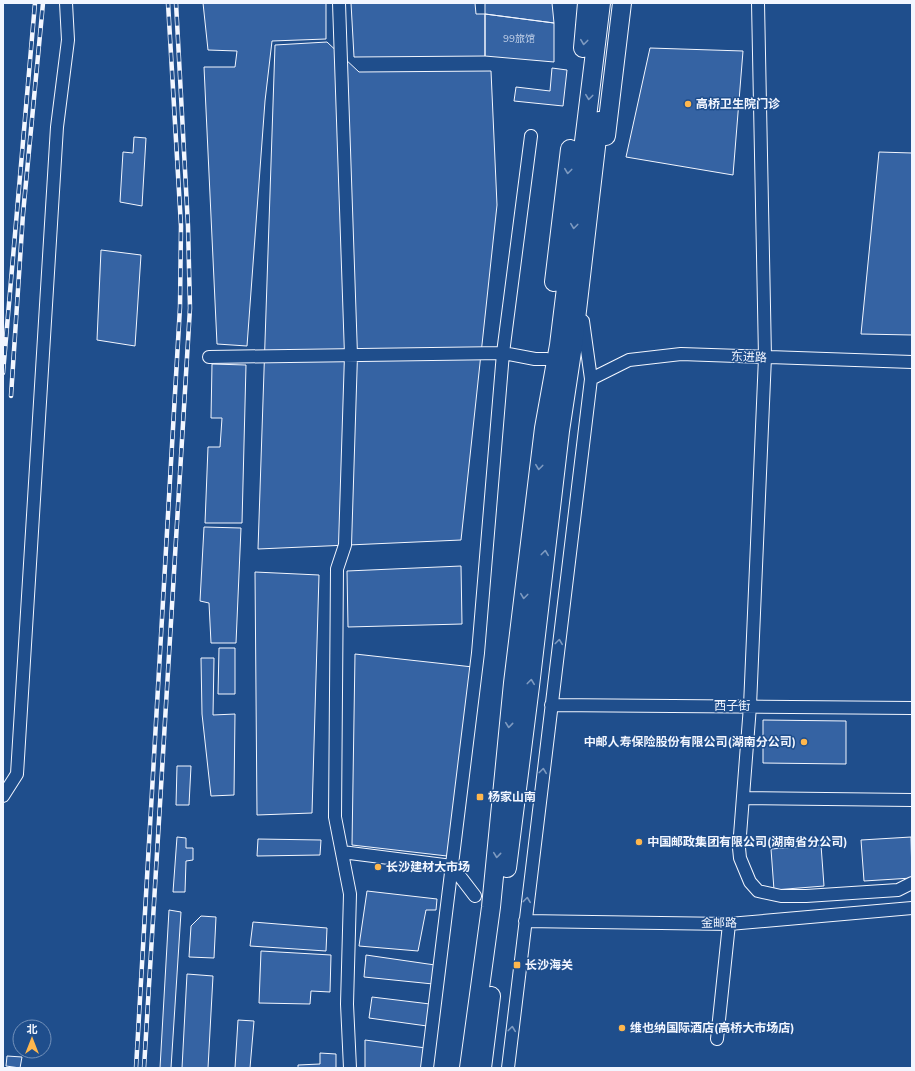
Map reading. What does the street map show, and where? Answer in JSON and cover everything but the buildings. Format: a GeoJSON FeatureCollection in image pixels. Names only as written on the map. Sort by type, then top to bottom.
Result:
{"type":"FeatureCollection","features":[{"type":"Feature","properties":{"kind":"highway"},"geometry":{"type":"LineString","coordinates":[[482,1068],[530,686],[552,430],[547,341],[585,32],[587,3]]}},
{"type":"Feature","properties":{"kind":"highway"},"geometry":{"type":"LineString","coordinates":[[566,345],[601,3]]}},
{"type":"Feature","properties":{"kind":"highway"},"geometry":{"type":"LineString","coordinates":[[469,1068],[492,907],[513,683],[566,345],[612,3]]}},
{"type":"Feature","properties":{"kind":"highway"},"geometry":{"type":"LineString","coordinates":[[552,430],[583,321],[622,3]]}},
{"type":"Feature","properties":{"kind":"street"},"geometry":{"type":"LineString","coordinates":[[3,796],[17,774],[57,127],[68,40],[66,3]]}},
{"type":"Feature","properties":{"kind":"street"},"geometry":{"type":"LineString","coordinates":[[339,3],[351,355],[345,545],[337,569],[335,817],[350,894],[347,1004],[350,1068]]}},
{"type":"Feature","properties":{"kind":"street"},"geometry":{"type":"LineString","coordinates":[[758,3],[765,358],[750,706],[739,848],[740,858],[750,882],[758,891],[781,896],[806,896],[898,890],[912,882]]}},
{"type":"Feature","properties":{"kind":"street"},"geometry":{"type":"LineString","coordinates":[[427,1068],[478,653],[503,352],[531,136]]}},
{"type":"Feature","properties":{"kind":"street"},"geometry":{"type":"LineString","coordinates":[[508,1068],[591,379],[583,321]]}},
{"type":"Feature","properties":{"kind":"street"},"geometry":{"type":"LineString","coordinates":[[210,357],[503,352],[535,359],[547,359]]}},
{"type":"Feature","properties":{"kind":"street","name":"东进路"},"geometry":{"type":"LineString","coordinates":[[591,379],[629,360],[681,354],[912,362]]}},
{"type":"Feature","properties":{"kind":"street","name":"西子街"},"geometry":{"type":"LineString","coordinates":[[552,705],[912,708]]}},
{"type":"Feature","properties":{"kind":"street"},"geometry":{"type":"LineString","coordinates":[[744,798],[912,800]]}},
{"type":"Feature","properties":{"kind":"street"},"geometry":{"type":"LineString","coordinates":[[342,852],[452,866],[475,896]]}},
{"type":"Feature","properties":{"kind":"street","name":"金邮路"},"geometry":{"type":"LineString","coordinates":[[525,921],[729,924],[912,908]]}},
{"type":"Feature","properties":{"kind":"street"},"geometry":{"type":"LineString","coordinates":[[718,1039],[729,924]]}},
{"type":"Feature","properties":{"kind":"railway"},"geometry":{"type":"LineString","coordinates":[[3,373],[35,3]]}},
{"type":"Feature","properties":{"kind":"railway"},"geometry":{"type":"LineString","coordinates":[[11,396],[23,214],[43,3]]}},
{"type":"Feature","properties":{"kind":"railway"},"geometry":{"type":"LineString","coordinates":[[136,1068],[180,307],[181,226],[168,3]]}},
{"type":"Feature","properties":{"kind":"railway"},"geometry":{"type":"LineString","coordinates":[[144,1068],[190,308],[188,226],[176,3]]}},
{"type":"Feature","properties":{"kind":"place","name":"高桥卫生院门诊"},"geometry":{"type":"Point","coordinates":[688,104]}},
{"type":"Feature","properties":{"kind":"place","name":"中邮人寿保险股份有限公司(湖南分公司)"},"geometry":{"type":"Point","coordinates":[804,742]}},
{"type":"Feature","properties":{"kind":"place","name":"杨家山南"},"geometry":{"type":"Point","coordinates":[480,797]}},
{"type":"Feature","properties":{"kind":"place","name":"中国邮政集团有限公司(湖南省分公司)"},"geometry":{"type":"Point","coordinates":[639,842]}},
{"type":"Feature","properties":{"kind":"place","name":"长沙建材大市场"},"geometry":{"type":"Point","coordinates":[378,867]}},
{"type":"Feature","properties":{"kind":"place","name":"长沙海关"},"geometry":{"type":"Point","coordinates":[517,965]}},
{"type":"Feature","properties":{"kind":"place","name":"维也纳国际酒店(高桥大市场店)"},"geometry":{"type":"Point","coordinates":[622,1028]}}]}
